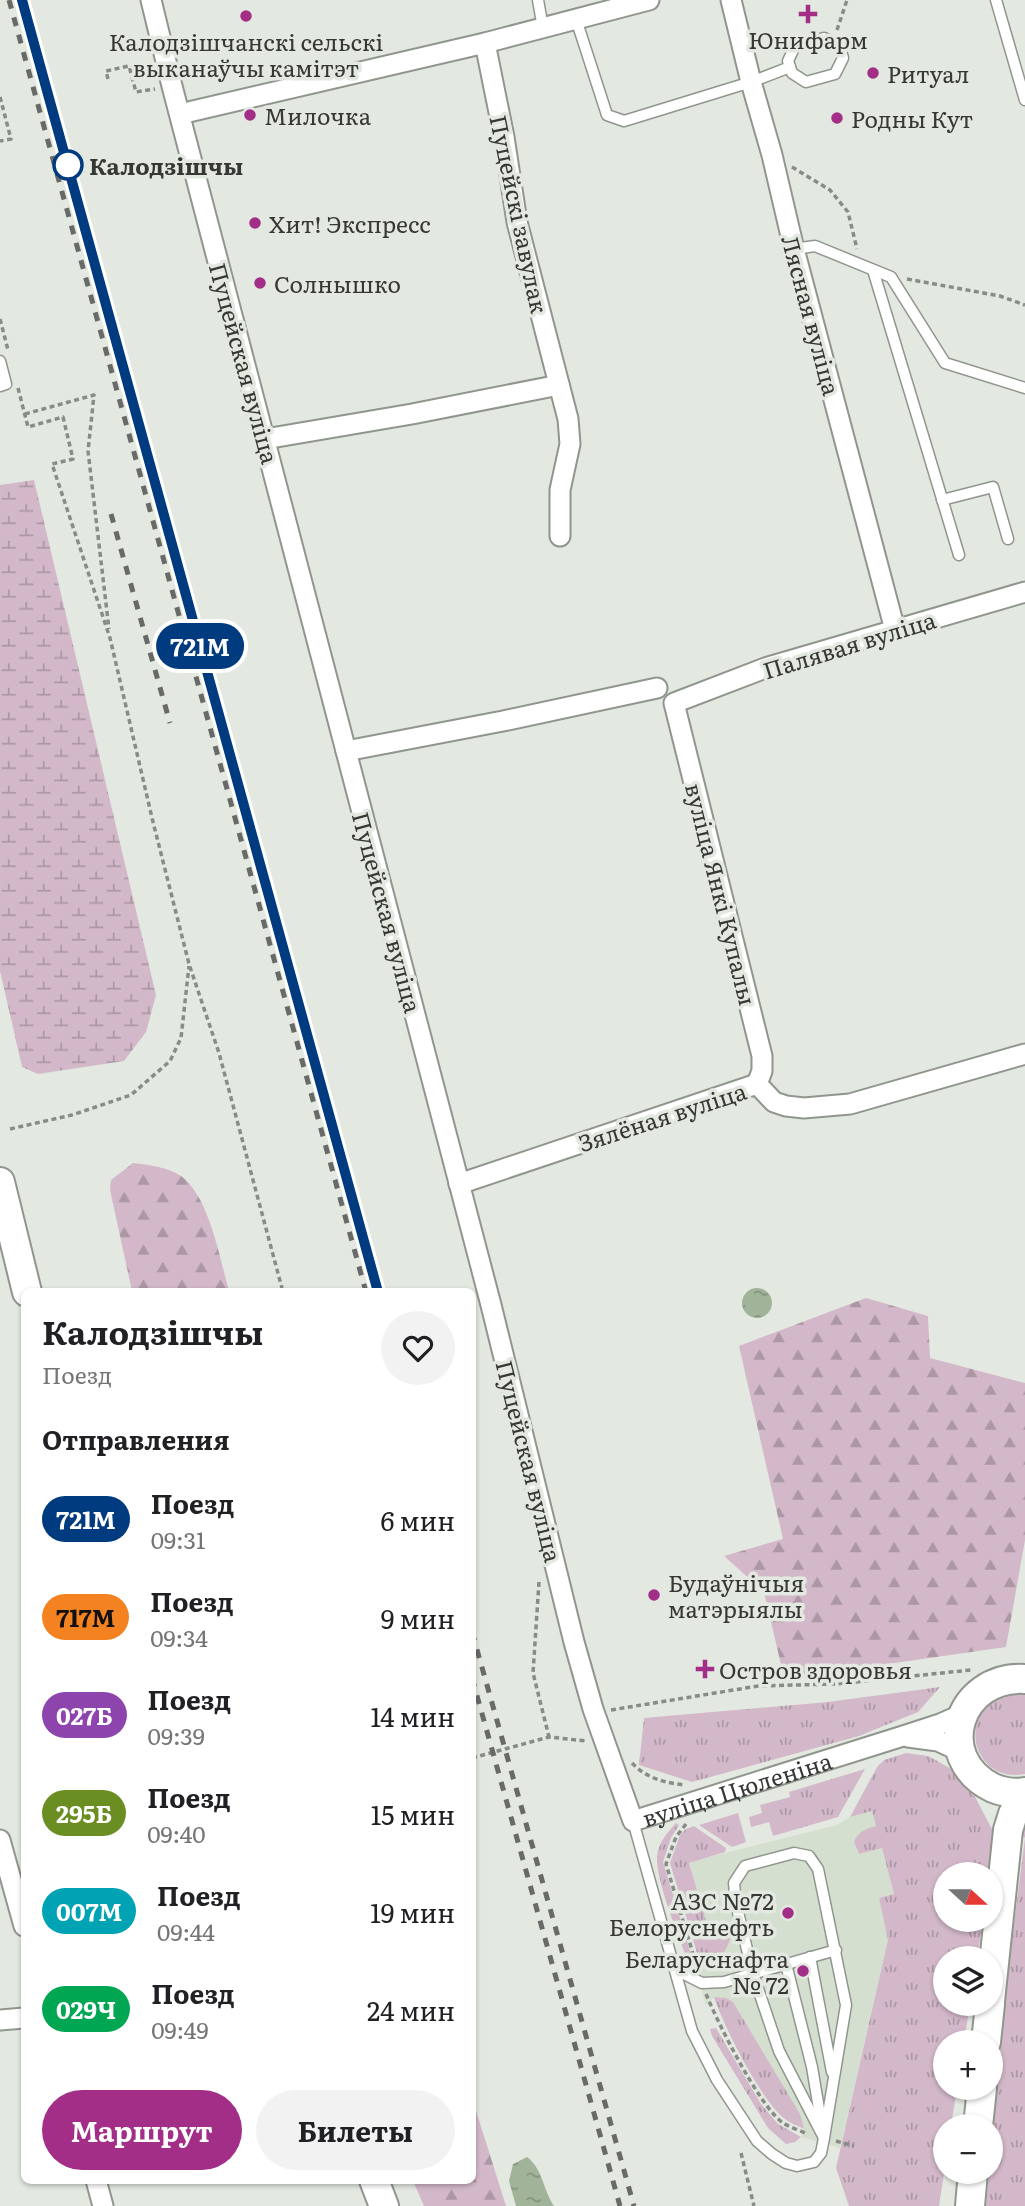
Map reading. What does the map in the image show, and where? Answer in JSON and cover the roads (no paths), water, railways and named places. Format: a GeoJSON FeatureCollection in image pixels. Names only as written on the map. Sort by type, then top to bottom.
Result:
{"type":"FeatureCollection","features":[{"type":"Feature","properties":{"kind":"main road"},"geometry":{"type":"LineString","coordinates":[[0,1182],[26,1288]]}},
{"type":"Feature","properties":{"kind":"main road","name":"вуліца Цюленіна"},"geometry":{"type":"LineString","coordinates":[[963,1714],[973,1698],[987,1686],[1005,1679],[1025,1679]]}},
{"type":"Feature","properties":{"kind":"main road"},"geometry":{"type":"LineString","coordinates":[[963,1714],[958,1732],[960,1751],[969,1769],[983,1783],[997,1805],[1008,1830]]}},
{"type":"Feature","properties":{"kind":"main road"},"geometry":{"type":"LineString","coordinates":[[983,1783],[1000,1791],[1025,1792]]}},
{"type":"Feature","properties":{"kind":"main road"},"geometry":{"type":"LineString","coordinates":[[996,1946],[1008,1830],[1013,1814],[1025,1798]]}},
{"type":"Feature","properties":{"kind":"main road"},"geometry":{"type":"LineString","coordinates":[[376,2184],[384,2206]]}},
{"type":"Feature","properties":{"kind":"main road"},"geometry":{"type":"LineString","coordinates":[[970,2206],[973,2184]]}},
{"type":"Feature","properties":{"kind":"street","name":"Пуцейская вуліца"},"geometry":{"type":"LineString","coordinates":[[152,0],[172,86],[508,1369],[578,1656],[593,1709],[633,1821]]}},
{"type":"Feature","properties":{"kind":"street"},"geometry":{"type":"LineString","coordinates":[[180,114],[485,43],[649,0]]}},
{"type":"Feature","properties":{"kind":"street","name":"Лясная вуліца"},"geometry":{"type":"LineString","coordinates":[[731,0],[895,630]]}},
{"type":"Feature","properties":{"kind":"street","name":"Пуцейскі завулак"},"geometry":{"type":"LineString","coordinates":[[485,43],[504,137],[517,222],[568,419],[570,444],[560,490],[560,536]]}},
{"type":"Feature","properties":{"kind":"street"},"geometry":{"type":"LineString","coordinates":[[265,439],[559,386]]}},
{"type":"Feature","properties":{"kind":"street","name":"Палявая вуліца"},"geometry":{"type":"LineString","coordinates":[[674,703],[768,667],[1025,592]]}},
{"type":"Feature","properties":{"kind":"street"},"geometry":{"type":"LineString","coordinates":[[346,751],[657,688]]}},
{"type":"Feature","properties":{"kind":"street","name":"вуліца Янкі Купалы"},"geometry":{"type":"LineString","coordinates":[[674,703],[762,1056],[762,1071],[757,1084]]}},
{"type":"Feature","properties":{"kind":"street","name":"Зялёная вуліца"},"geometry":{"type":"LineString","coordinates":[[458,1184],[757,1084],[774,1102],[786,1106],[804,1108],[850,1104],[1025,1054]]}},
{"type":"Feature","properties":{"kind":"street","name":"вуліца Цюленіна"},"geometry":{"type":"LineString","coordinates":[[633,1821],[904,1736],[963,1714]]}},
{"type":"Feature","properties":{"kind":"street","name":"вуліца Цюленіна"},"geometry":{"type":"LineString","coordinates":[[904,1736],[938,1741],[960,1751]]}},
{"type":"Feature","properties":{"kind":"street"},"geometry":{"type":"LineString","coordinates":[[0,1840],[21,1915]]}},
{"type":"Feature","properties":{"kind":"street"},"geometry":{"type":"LineString","coordinates":[[0,2020],[21,2018]]}},
{"type":"Feature","properties":{"kind":"street"},"geometry":{"type":"LineString","coordinates":[[97,2184],[103,2206]]}},
{"type":"Feature","properties":{"kind":"lane"},"geometry":{"type":"LineString","coordinates":[[538,0],[543,28]]}},
{"type":"Feature","properties":{"kind":"lane"},"geometry":{"type":"LineString","coordinates":[[996,0],[1025,100]]}},
{"type":"Feature","properties":{"kind":"lane"},"geometry":{"type":"LineString","coordinates":[[576,18],[607,115],[624,121],[790,68]]}},
{"type":"Feature","properties":{"kind":"lane"},"geometry":{"type":"LineString","coordinates":[[824,38],[839,45],[843,58],[835,74],[806,82],[792,73],[790,68],[788,61],[795,46],[824,38]]}},
{"type":"Feature","properties":{"kind":"lane"},"geometry":{"type":"LineString","coordinates":[[794,249],[815,246],[891,277],[945,363],[1025,388]]}},
{"type":"Feature","properties":{"kind":"lane"},"geometry":{"type":"LineString","coordinates":[[873,270],[958,555]]}},
{"type":"Feature","properties":{"kind":"lane"},"geometry":{"type":"LineString","coordinates":[[0,360],[6,384],[0,386]]}},
{"type":"Feature","properties":{"kind":"lane"},"geometry":{"type":"LineString","coordinates":[[942,500],[993,487],[1008,538]]}},
{"type":"Feature","properties":{"kind":"lane","name":"вуліца Цюленіна"},"geometry":{"type":"LineString","coordinates":[[633,1821],[692,2031],[717,2080],[757,2141],[786,2163],[797,2166],[814,2162],[821,2153],[824,2138]]}},
{"type":"Feature","properties":{"kind":"lane"},"geometry":{"type":"LineString","coordinates":[[794,1853],[809,1856],[818,1869],[846,2005],[824,2138],[779,2051],[753,1974],[736,1904],[734,1883],[745,1866],[794,1853]]}},
{"type":"Feature","properties":{"kind":"lane"},"geometry":{"type":"LineString","coordinates":[[676,1970],[702,1983],[724,1982],[836,1950]]}},
{"type":"Feature","properties":{"kind":"lane"},"geometry":{"type":"LineString","coordinates":[[810,1957],[834,2079]]}},
{"type":"Feature","properties":{"kind":"lane"},"geometry":{"type":"LineString","coordinates":[[786,1964],[812,2067],[824,2138]]}},
{"type":"Feature","properties":{"kind":"water"},"geometry":{"type":"Polygon","coordinates":[[[757,1288],[767,1293],[772,1303],[767,1313],[757,1318],[747,1313],[742,1303],[747,1293],[757,1288]]]}},
{"type":"Feature","properties":{"kind":"water"},"geometry":{"type":"Polygon","coordinates":[[[527,2157],[540,2174],[554,2206],[516,2206],[509,2181],[513,2164],[527,2157]]]}},
{"type":"Feature","properties":{"kind":"railway"},"geometry":{"type":"LineString","coordinates":[[9,0],[365,1288]]}},
{"type":"Feature","properties":{"kind":"railway"},"geometry":{"type":"LineString","coordinates":[[22,0],[377,1288]]}},
{"type":"Feature","properties":{"kind":"railway"},"geometry":{"type":"LineString","coordinates":[[111,514],[170,723]]}},
{"type":"Feature","properties":{"kind":"railway"},"geometry":{"type":"LineString","coordinates":[[476,1646],[634,2206]]}},
{"type":"Feature","properties":{"kind":"railway"},"geometry":{"type":"LineString","coordinates":[[476,1692],[620,2206]]}},
{"type":"Feature","properties":{"kind":"train","name":"721М"},"geometry":{"type":"LineString","coordinates":[[22,0],[377,1288]]}},
{"type":"Feature","properties":{"kind":"place","name":"Юнифарм"},"geometry":{"type":"Point","coordinates":[808,14]}},
{"type":"Feature","properties":{"kind":"place","name":"Калодзішчанскі сельскі выканаўчы камітэт"},"geometry":{"type":"Point","coordinates":[246,16]}},
{"type":"Feature","properties":{"kind":"place","name":"Ритуал"},"geometry":{"type":"Point","coordinates":[873,73]}},
{"type":"Feature","properties":{"kind":"place","name":"Милочка"},"geometry":{"type":"Point","coordinates":[250,115]}},
{"type":"Feature","properties":{"kind":"place","name":"Родны Кут"},"geometry":{"type":"Point","coordinates":[837,118]}},
{"type":"Feature","properties":{"kind":"place","name":"Калодзішчы"},"geometry":{"type":"Point","coordinates":[68,165]}},
{"type":"Feature","properties":{"kind":"place","name":"Хит! Экспресс"},"geometry":{"type":"Point","coordinates":[255,223]}},
{"type":"Feature","properties":{"kind":"place","name":"Солнышко"},"geometry":{"type":"Point","coordinates":[260,283]}},
{"type":"Feature","properties":{"kind":"place","name":"Будаўнічыя матэрыялы"},"geometry":{"type":"Point","coordinates":[654,1595]}},
{"type":"Feature","properties":{"kind":"place","name":"Остров здоровья"},"geometry":{"type":"Point","coordinates":[705,1669]}},
{"type":"Feature","properties":{"kind":"place","name":"АЗС №72 Белоруснефть"},"geometry":{"type":"Point","coordinates":[788,1913]}},
{"type":"Feature","properties":{"kind":"place","name":"Беларуснафта № 72"},"geometry":{"type":"Point","coordinates":[803,1971]}}]}
